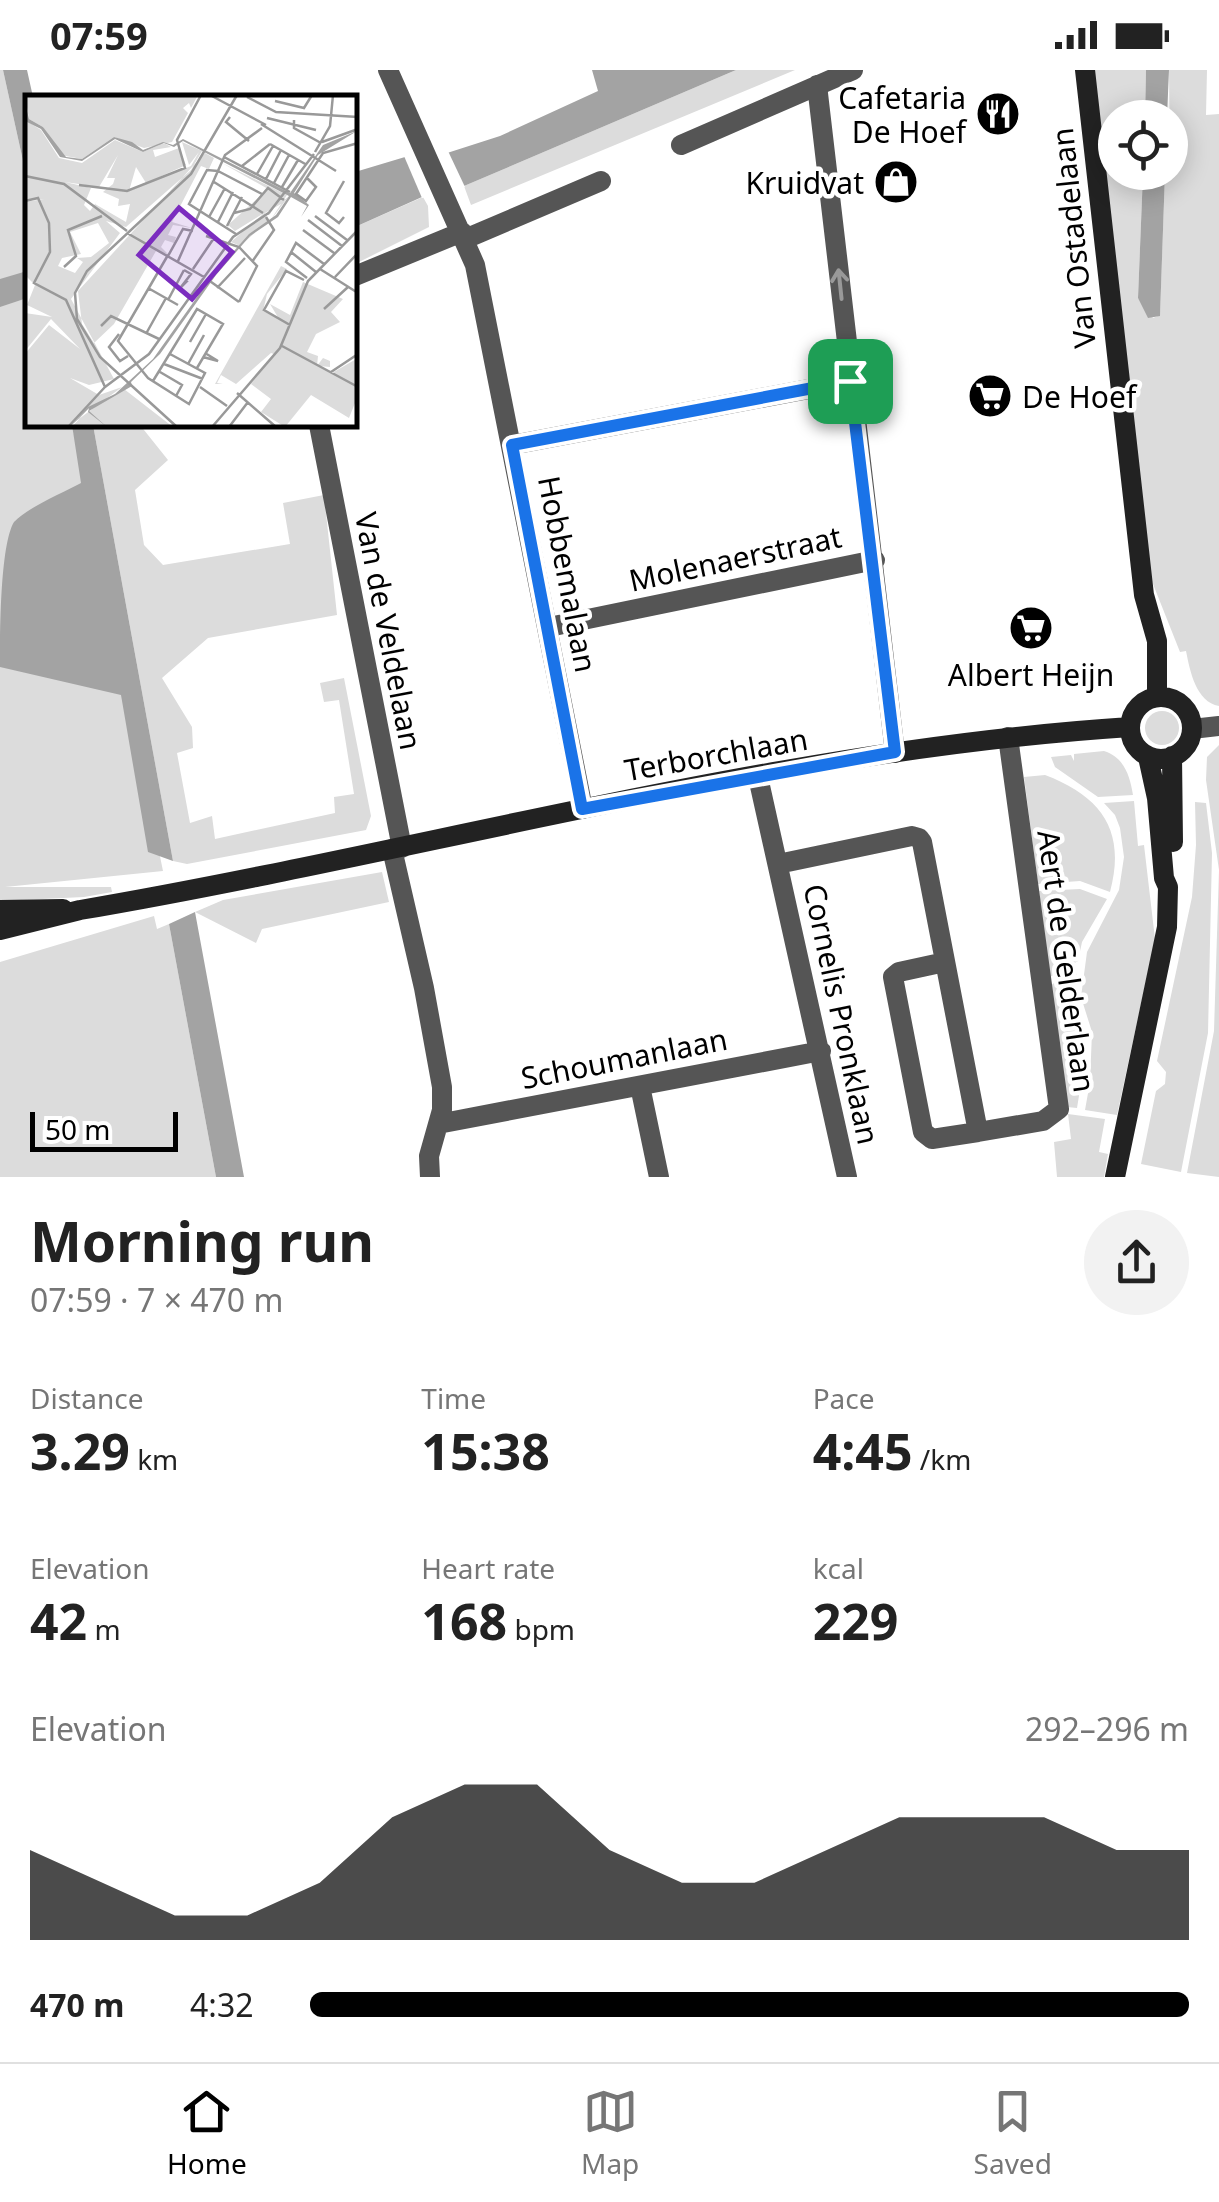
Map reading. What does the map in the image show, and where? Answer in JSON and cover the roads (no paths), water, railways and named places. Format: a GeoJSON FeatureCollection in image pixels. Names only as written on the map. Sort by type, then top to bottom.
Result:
{"type":"FeatureCollection","features":[{"type":"Feature","properties":{"kind":"street","name":"Hobbemalaan"},"geometry":{"type":"LineString","coordinates":[[388,70],[475,266],[582,809]]}},
{"type":"Feature","properties":{"kind":"street"},"geometry":{"type":"LineString","coordinates":[[681,145],[853,70]]}},
{"type":"Feature","properties":{"kind":"street","name":"Van Ostadelaan"},"geometry":{"type":"LineString","coordinates":[[1085,70],[1144,594],[1157,641],[1157,697]]}},
{"type":"Feature","properties":{"kind":"street"},"geometry":{"type":"LineString","coordinates":[[817,85],[895,752]]}},
{"type":"Feature","properties":{"kind":"street"},"geometry":{"type":"LineString","coordinates":[[358,275],[601,180]]}},
{"type":"Feature","properties":{"kind":"street"},"geometry":{"type":"LineString","coordinates":[[512,445],[850,381]]}},
{"type":"Feature","properties":{"kind":"street","name":"Van de Veldelaan"},"geometry":{"type":"LineString","coordinates":[[320,428],[441,1076],[443,1096],[430,1148],[430,1177]]}},
{"type":"Feature","properties":{"kind":"street","name":"Molenaerstraat"},"geometry":{"type":"LineString","coordinates":[[549,627],[874,560]]}},
{"type":"Feature","properties":{"kind":"street"},"geometry":{"type":"LineString","coordinates":[[1157,697],[1170,698],[1190,716],[1192,729],[1185,748],[1172,756],[1148,757],[1135,744],[1130,726],[1141,704],[1157,697]]}},
{"type":"Feature","properties":{"kind":"street","name":"Terborchlaan"},"geometry":{"type":"LineString","coordinates":[[0,930],[80,910],[582,809],[895,752],[1008,736],[1130,726]]}},
{"type":"Feature","properties":{"kind":"street"},"geometry":{"type":"LineString","coordinates":[[1192,729],[1219,726]]}},
{"type":"Feature","properties":{"kind":"street","name":"Aert de Gelderlaan"},"geometry":{"type":"LineString","coordinates":[[978,1132],[1043,1121],[1059,1108],[1008,736]]}},
{"type":"Feature","properties":{"kind":"street","name":"Aert de Gelderlaan"},"geometry":{"type":"LineString","coordinates":[[1168,887],[1174,876],[1172,756]]}},
{"type":"Feature","properties":{"kind":"street","name":"Aert de Gelderlaan"},"geometry":{"type":"LineString","coordinates":[[1115,1177],[1167,927],[1168,887],[1148,757]]}},
{"type":"Feature","properties":{"kind":"street","name":"Cornelis Pronklaan"},"geometry":{"type":"LineString","coordinates":[[758,777],[847,1177]]}},
{"type":"Feature","properties":{"kind":"street","name":"Cornelis Pronklaan"},"geometry":{"type":"LineString","coordinates":[[778,864],[912,836],[920,838],[945,962],[978,1132],[932,1139],[923,1132],[893,981],[899,972],[945,962]]}},
{"type":"Feature","properties":{"kind":"street","name":"Terborchlaan"},"geometry":{"type":"LineString","coordinates":[[0,910],[80,910]]}},
{"type":"Feature","properties":{"kind":"street","name":"Schoumanlaan"},"geometry":{"type":"LineString","coordinates":[[438,1124],[821,1051]]}},
{"type":"Feature","properties":{"kind":"street"},"geometry":{"type":"LineString","coordinates":[[640,1086],[659,1177]]}},
{"type":"Feature","properties":{"kind":"place","name":"Cafetaria De Hoef"},"geometry":{"type":"Point","coordinates":[998,114]}},
{"type":"Feature","properties":{"kind":"place","name":"Kruidvat"},"geometry":{"type":"Point","coordinates":[896,182]}},
{"type":"Feature","properties":{"kind":"place","name":"De Hoef"},"geometry":{"type":"Point","coordinates":[990,396]}},
{"type":"Feature","properties":{"kind":"place","name":"Albert Heijn"},"geometry":{"type":"Point","coordinates":[1031,628]}}]}
